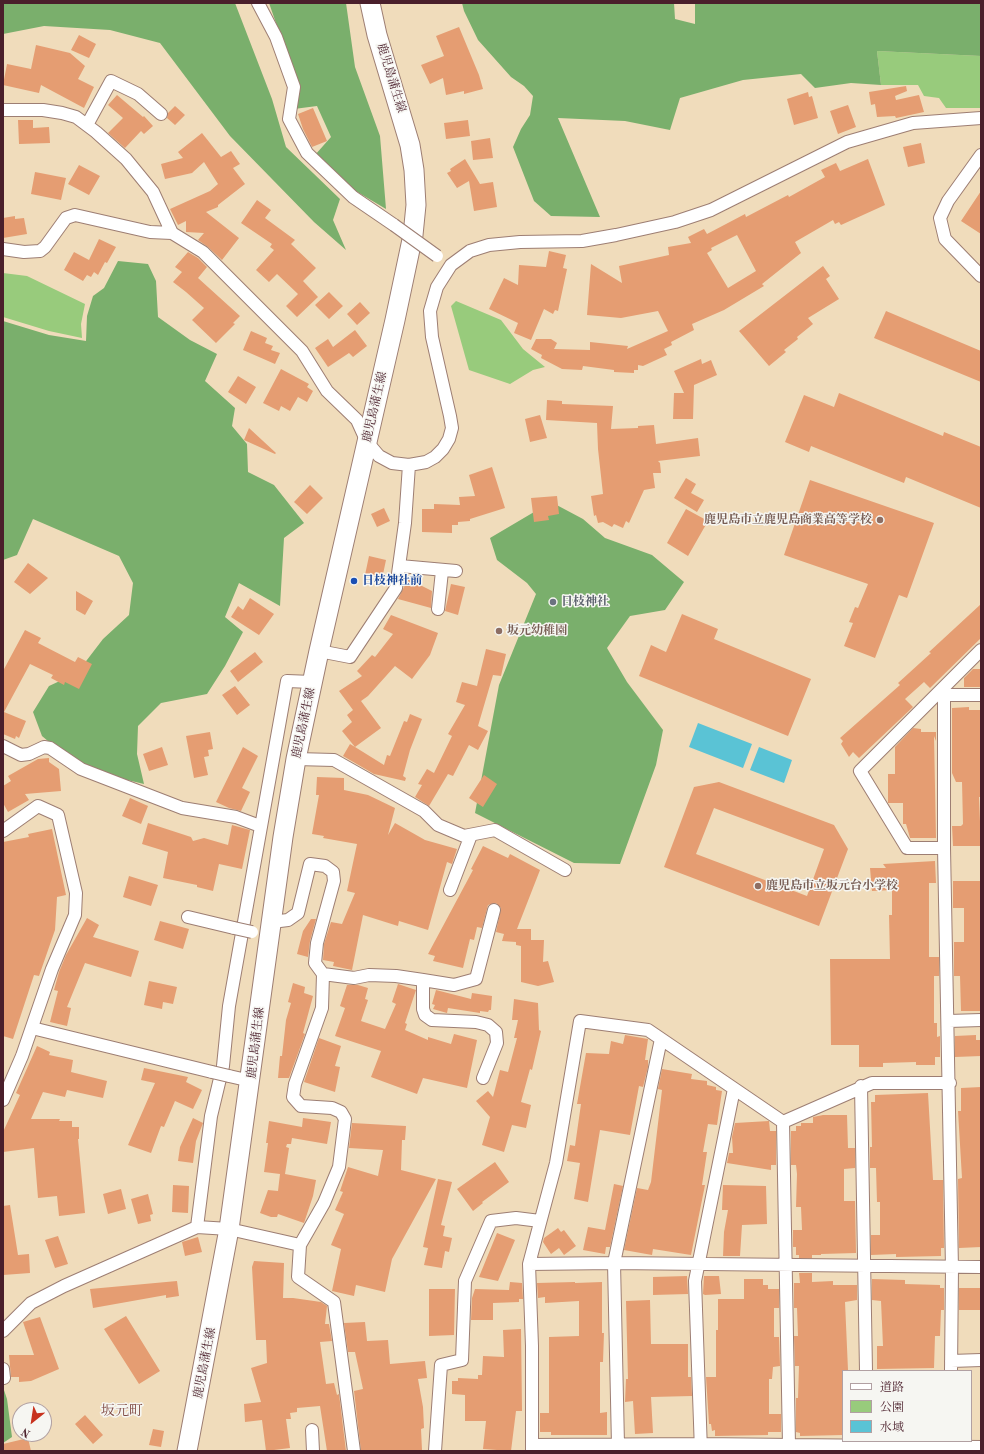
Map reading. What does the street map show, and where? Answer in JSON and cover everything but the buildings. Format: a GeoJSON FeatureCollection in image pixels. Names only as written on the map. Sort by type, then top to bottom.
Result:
{"type":"FeatureCollection","features":[{"type":"Feature","properties":{"kind":"main road","name":"鹿児島蒲生線"},"geometry":{"type":"LineString","coordinates":[[187,1451],[229,1229],[251,1081],[264,930],[312,682],[413,235],[416,205],[414,170],[410,145],[377,35],[370,3]]}},
{"type":"Feature","properties":{"kind":"street"},"geometry":{"type":"LineString","coordinates":[[258,3],[276,37],[294,87],[290,119],[307,153],[353,197],[451,265]]}},
{"type":"Feature","properties":{"kind":"street"},"geometry":{"type":"LineString","coordinates":[[87,125],[111,81],[138,94],[161,114]]}},
{"type":"Feature","properties":{"kind":"street"},"geometry":{"type":"LineString","coordinates":[[3,110],[43,110],[62,113],[76,118],[87,125],[126,159],[153,192],[172,233]]}},
{"type":"Feature","properties":{"kind":"street"},"geometry":{"type":"LineString","coordinates":[[3,249],[24,252],[40,251],[45,247],[66,218],[75,215],[150,232],[172,233],[203,252],[302,351],[327,391],[356,420],[367,442],[379,456],[392,463],[409,465],[426,462],[435,457],[443,449],[449,439],[452,428],[432,337],[430,311],[436,287],[451,265],[470,251],[489,245],[520,242],[582,241],[675,222],[711,210],[847,142],[913,123],[981,118]]}},
{"type":"Feature","properties":{"kind":"street"},"geometry":{"type":"LineString","coordinates":[[981,155],[948,201],[940,218],[946,239],[981,276]]}},
{"type":"Feature","properties":{"kind":"street"},"geometry":{"type":"LineString","coordinates":[[319,651],[350,657],[396,588],[400,566],[409,465]]}},
{"type":"Feature","properties":{"kind":"street"},"geometry":{"type":"LineString","coordinates":[[400,566],[456,571]]}},
{"type":"Feature","properties":{"kind":"street"},"geometry":{"type":"LineString","coordinates":[[438,609],[442,570]]}},
{"type":"Feature","properties":{"kind":"street"},"geometry":{"type":"LineString","coordinates":[[944,848],[907,848],[860,771],[941,694],[981,650]]}},
{"type":"Feature","properties":{"kind":"street"},"geometry":{"type":"LineString","coordinates":[[197,1227],[211,1116],[223,1066],[229,1006],[287,681],[312,682]]}},
{"type":"Feature","properties":{"kind":"street"},"geometry":{"type":"LineString","coordinates":[[941,694],[981,695]]}},
{"type":"Feature","properties":{"kind":"street"},"geometry":{"type":"LineString","coordinates":[[941,694],[950,1083],[952,1268],[951,1366],[981,1360]]}},
{"type":"Feature","properties":{"kind":"street"},"geometry":{"type":"LineString","coordinates":[[3,746],[22,755],[29,754],[44,747],[50,748],[81,769],[182,808],[236,817],[260,826]]}},
{"type":"Feature","properties":{"kind":"street"},"geometry":{"type":"LineString","coordinates":[[296,759],[334,760],[424,811],[438,825],[464,836],[495,830],[565,870]]}},
{"type":"Feature","properties":{"kind":"street"},"geometry":{"type":"LineString","coordinates":[[3,832],[38,806],[58,815],[76,893],[75,915],[52,969],[32,1028],[3,1100]]}},
{"type":"Feature","properties":{"kind":"street"},"geometry":{"type":"LineString","coordinates":[[450,890],[471,834]]}},
{"type":"Feature","properties":{"kind":"street"},"geometry":{"type":"LineString","coordinates":[[188,917],[234,928],[264,930],[288,920],[298,913],[310,864],[325,866],[333,872],[334,881],[317,943],[315,963],[324,974],[322,1008],[295,1084],[293,1097],[302,1106],[332,1108],[342,1112],[345,1119],[339,1167],[324,1203],[300,1245],[298,1277],[334,1302],[354,1451]]}},
{"type":"Feature","properties":{"kind":"street"},"geometry":{"type":"LineString","coordinates":[[324,974],[354,978],[369,975],[396,976],[454,985],[476,979],[494,910]]}},
{"type":"Feature","properties":{"kind":"street"},"geometry":{"type":"LineString","coordinates":[[423,980],[423,1010],[425,1015],[432,1020],[476,1022],[488,1025],[496,1032],[497,1043],[483,1078]]}},
{"type":"Feature","properties":{"kind":"street"},"geometry":{"type":"LineString","coordinates":[[949,1021],[981,1020]]}},
{"type":"Feature","properties":{"kind":"street"},"geometry":{"type":"LineString","coordinates":[[784,1122],[648,1030],[580,1021],[556,1163],[529,1264],[532,1448],[618,1445],[700,1448],[868,1444],[981,1447]]}},
{"type":"Feature","properties":{"kind":"street"},"geometry":{"type":"LineString","coordinates":[[32,1028],[251,1081]]}},
{"type":"Feature","properties":{"kind":"street"},"geometry":{"type":"LineString","coordinates":[[618,1445],[614,1263],[661,1038]]}},
{"type":"Feature","properties":{"kind":"street"},"geometry":{"type":"LineString","coordinates":[[784,1122],[861,1086],[872,1083],[950,1083]]}},
{"type":"Feature","properties":{"kind":"street"},"geometry":{"type":"LineString","coordinates":[[861,1086],[866,1370]]}},
{"type":"Feature","properties":{"kind":"street"},"geometry":{"type":"LineString","coordinates":[[700,1448],[695,1281],[700,1264],[734,1089]]}},
{"type":"Feature","properties":{"kind":"street"},"geometry":{"type":"LineString","coordinates":[[784,1122],[785,1265],[789,1445]]}},
{"type":"Feature","properties":{"kind":"street"},"geometry":{"type":"LineString","coordinates":[[435,1451],[440,1365],[462,1360],[465,1281],[491,1221],[516,1218],[540,1221]]}},
{"type":"Feature","properties":{"kind":"street"},"geometry":{"type":"LineString","coordinates":[[3,1331],[31,1304],[64,1286],[197,1227],[229,1229],[300,1245]]}},
{"type":"Feature","properties":{"kind":"street"},"geometry":{"type":"LineString","coordinates":[[529,1264],[614,1263],[952,1268],[981,1267]]}},
{"type":"Feature","properties":{"kind":"street"},"geometry":{"type":"LineString","coordinates":[[312,1430],[312,1451]]}},
{"type":"Feature","properties":{"kind":"green space"},"geometry":{"type":"Polygon","coordinates":[[[3,3],[235,3],[272,99],[286,147],[340,199],[333,220],[346,250],[314,222],[230,136],[160,43],[110,30],[44,26],[3,34],[3,3]]]}},
{"type":"Feature","properties":{"kind":"green space"},"geometry":{"type":"Polygon","coordinates":[[[269,3],[346,3],[355,67],[380,136],[386,209],[354,190],[315,155],[331,137],[317,106],[294,109],[298,86],[269,3]]]}},
{"type":"Feature","properties":{"kind":"green space"},"geometry":{"type":"Polygon","coordinates":[[[462,3],[674,3],[675,19],[695,24],[695,3],[981,3],[981,56],[877,51],[881,85],[851,83],[815,88],[801,74],[743,80],[680,98],[670,130],[625,121],[558,118],[600,217],[551,216],[534,201],[513,147],[521,129],[530,115],[533,96],[524,86],[511,77],[478,40],[464,11],[462,3]]]}},
{"type":"Feature","properties":{"kind":"green space"},"geometry":{"type":"Polygon","coordinates":[[[877,51],[981,56],[981,108],[946,108],[939,98],[924,96],[918,85],[881,85],[877,51]]]}},
{"type":"Feature","properties":{"kind":"green space"},"geometry":{"type":"Polygon","coordinates":[[[118,261],[148,264],[156,281],[158,317],[190,340],[217,354],[205,381],[235,408],[232,426],[247,444],[248,472],[274,485],[304,523],[284,538],[280,606],[239,583],[225,617],[243,632],[225,666],[207,694],[161,703],[138,726],[137,754],[144,784],[81,769],[42,736],[33,712],[49,686],[77,673],[103,639],[129,615],[133,583],[119,556],[33,519],[17,555],[3,560],[3,321],[49,335],[86,341],[87,316],[93,296],[104,288],[118,261]]]}},
{"type":"Feature","properties":{"kind":"green space"},"geometry":{"type":"Polygon","coordinates":[[[3,273],[27,276],[85,304],[81,324],[82,338],[49,331],[3,317],[3,273]]]}},
{"type":"Feature","properties":{"kind":"green space"},"geometry":{"type":"Polygon","coordinates":[[[456,301],[501,320],[523,349],[545,367],[533,370],[510,384],[469,370],[451,306],[456,301]]]}},
{"type":"Feature","properties":{"kind":"green space"},"geometry":{"type":"Polygon","coordinates":[[[551,502],[583,519],[605,538],[652,555],[684,582],[665,610],[630,616],[607,648],[627,682],[663,730],[656,765],[620,864],[574,863],[475,813],[499,685],[536,594],[527,583],[497,560],[490,538],[551,502]]]}},
{"type":"Feature","properties":{"kind":"green space"},"geometry":{"type":"Polygon","coordinates":[[[3,1387],[7,1399],[12,1437],[3,1443],[3,1387]]]}},
{"type":"Feature","properties":{"kind":"water"},"geometry":{"type":"Polygon","coordinates":[[[698,723],[752,744],[743,768],[689,747],[698,723]]]}},
{"type":"Feature","properties":{"kind":"water"},"geometry":{"type":"Polygon","coordinates":[[[759,747],[792,760],[784,783],[750,770],[759,747]]]}},
{"type":"Feature","properties":{"kind":"place","name":"鹿児島市立鹿児島商業高等学校"},"geometry":{"type":"Point","coordinates":[880,520]}},
{"type":"Feature","properties":{"kind":"place","name":"日枝神社前"},"geometry":{"type":"Point","coordinates":[354,581]}},
{"type":"Feature","properties":{"kind":"place","name":"日枝神社"},"geometry":{"type":"Point","coordinates":[553,602]}},
{"type":"Feature","properties":{"kind":"place","name":"坂元幼稚園"},"geometry":{"type":"Point","coordinates":[499,631]}},
{"type":"Feature","properties":{"kind":"place","name":"鹿児島市立坂元台小学校"},"geometry":{"type":"Point","coordinates":[758,886]}},
{"type":"Feature","properties":{"kind":"district","name":"坂元町"},"geometry":{"type":"Point","coordinates":[122,1411]}}]}
